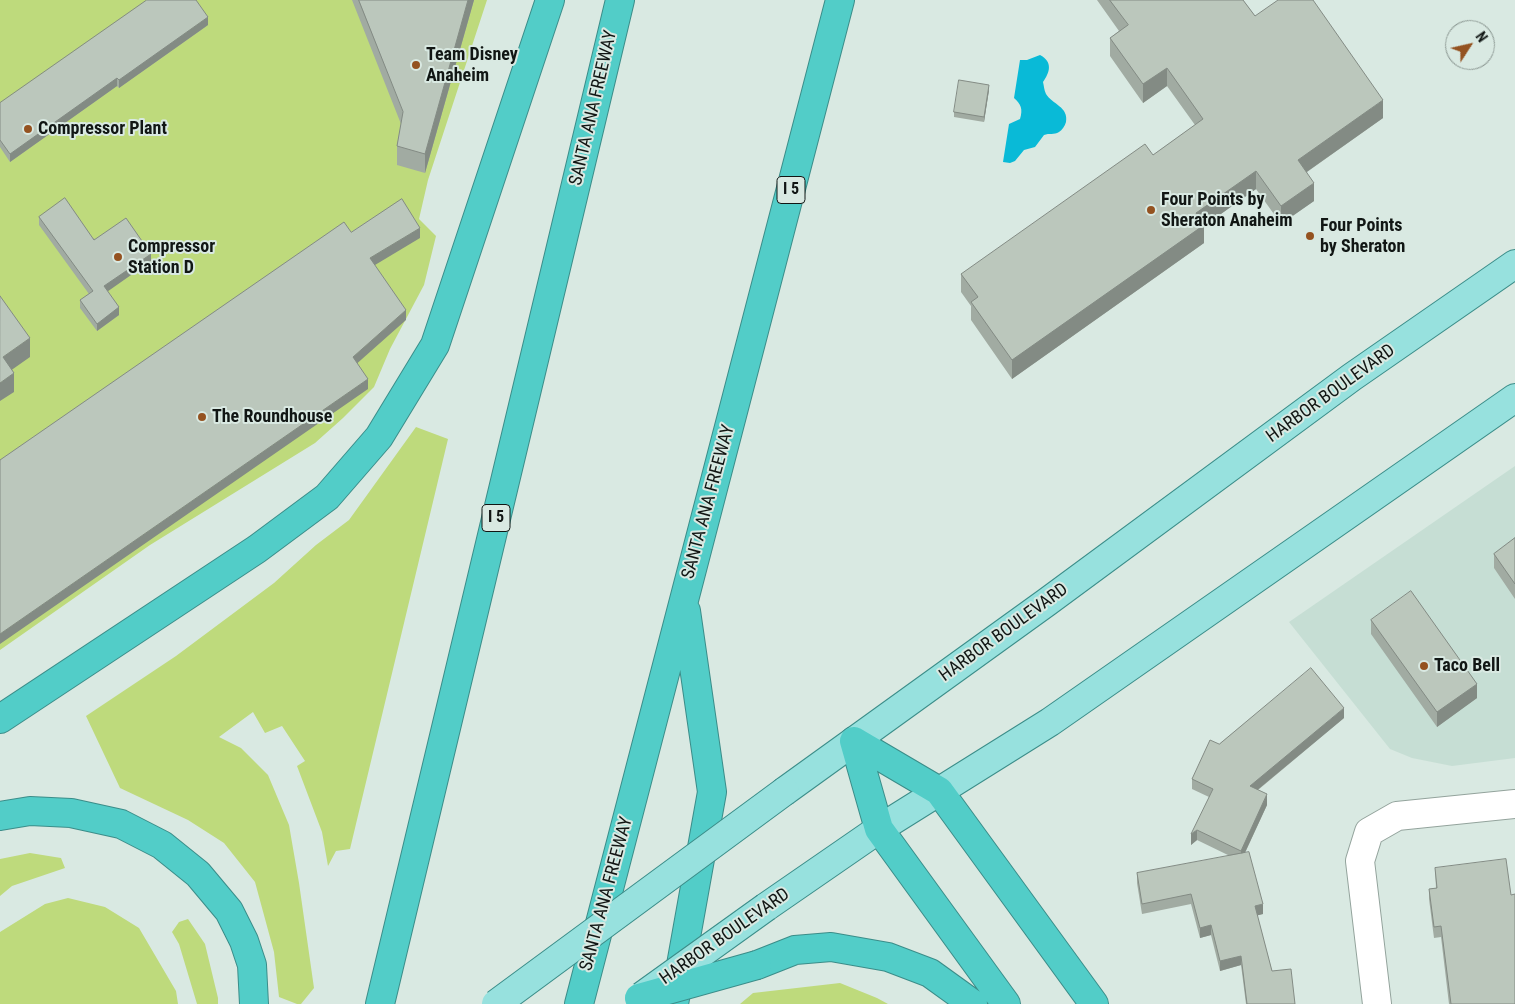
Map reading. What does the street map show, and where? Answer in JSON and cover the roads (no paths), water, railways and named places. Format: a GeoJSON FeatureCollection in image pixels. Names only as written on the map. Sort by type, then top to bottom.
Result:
{"type":"FeatureCollection","features":[{"type":"Feature","properties":{"kind":"highway"},"geometry":{"type":"LineString","coordinates":[[0,719],[257,549],[327,497],[378,437],[434,345],[550,0]]}},
{"type":"Feature","properties":{"kind":"highway","name":"SANTA ANA FREEWAY"},"geometry":{"type":"LineString","coordinates":[[380,1004],[620,0]]}},
{"type":"Feature","properties":{"kind":"highway","name":"SANTA ANA FREEWAY"},"geometry":{"type":"LineString","coordinates":[[579,1004],[840,0]]}},
{"type":"Feature","properties":{"kind":"highway"},"geometry":{"type":"LineString","coordinates":[[674,1004],[712,792],[684,597]]}},
{"type":"Feature","properties":{"kind":"highway"},"geometry":{"type":"LineString","coordinates":[[854,741],[939,791],[1094,1004]]}},
{"type":"Feature","properties":{"kind":"highway"},"geometry":{"type":"LineString","coordinates":[[854,741],[879,829],[1006,1004]]}},
{"type":"Feature","properties":{"kind":"highway"},"geometry":{"type":"LineString","coordinates":[[0,816],[30,811],[71,813],[121,824],[162,846],[198,874],[229,911],[244,942],[252,965],[254,1004]]}},
{"type":"Feature","properties":{"kind":"highway"},"geometry":{"type":"LineString","coordinates":[[635,1001],[757,965],[795,950],[831,947],[888,957],[930,973],[973,1004]]}},
{"type":"Feature","properties":{"kind":"main road","name":"HARBOR BOULEVARD"},"geometry":{"type":"LineString","coordinates":[[496,1004],[1352,377],[1515,264]]}},
{"type":"Feature","properties":{"kind":"main road","name":"HARBOR BOULEVARD"},"geometry":{"type":"LineString","coordinates":[[635,1001],[879,829],[1050,722],[1515,398]]}},
{"type":"Feature","properties":{"kind":"street"},"geometry":{"type":"LineString","coordinates":[[1377,1004],[1360,861],[1369,832],[1397,816],[1515,804]]}},
{"type":"Feature","properties":{"kind":"water"},"geometry":{"type":"Polygon","coordinates":[[[1040,55],[1049,64],[1049,71],[1043,82],[1045,92],[1063,109],[1066,123],[1059,132],[1044,135],[1035,147],[1024,150],[1015,161],[1010,163],[1003,162],[1009,124],[1020,119],[1021,115],[1021,107],[1014,98],[1020,60],[1027,60],[1040,55]]]}},
{"type":"Feature","properties":{"kind":"place","name":"Team Disney Anaheim"},"geometry":{"type":"Point","coordinates":[416,65]}},
{"type":"Feature","properties":{"kind":"place","name":"Compressor Plant"},"geometry":{"type":"Point","coordinates":[28,129]}},
{"type":"Feature","properties":{"kind":"place","name":"Four Points by Sheraton Anaheim"},"geometry":{"type":"Point","coordinates":[1151,210]}},
{"type":"Feature","properties":{"kind":"place","name":"Four Points by Sheraton"},"geometry":{"type":"Point","coordinates":[1310,236]}},
{"type":"Feature","properties":{"kind":"place","name":"Compressor Station D"},"geometry":{"type":"Point","coordinates":[118,257]}},
{"type":"Feature","properties":{"kind":"place","name":"The Roundhouse"},"geometry":{"type":"Point","coordinates":[202,417]}},
{"type":"Feature","properties":{"kind":"place","name":"Taco Bell"},"geometry":{"type":"Point","coordinates":[1424,666]}}]}
